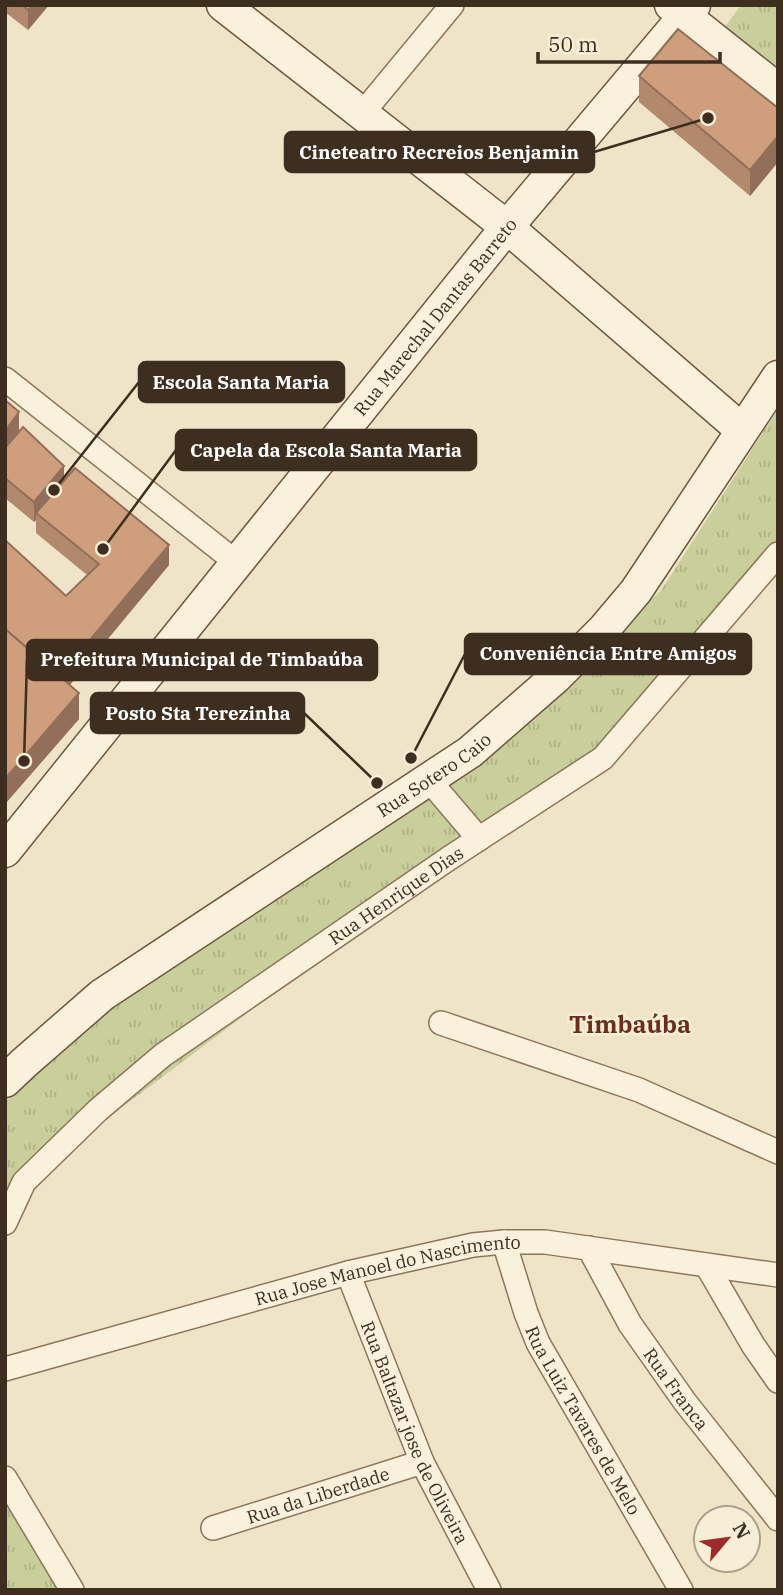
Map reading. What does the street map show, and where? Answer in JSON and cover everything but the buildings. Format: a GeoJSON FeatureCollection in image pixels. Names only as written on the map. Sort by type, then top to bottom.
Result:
{"type":"FeatureCollection","features":[{"type":"Feature","properties":{"kind":"street"},"geometry":{"type":"LineString","coordinates":[[223,5],[507,227],[742,430]]}},
{"type":"Feature","properties":{"kind":"street"},"geometry":{"type":"LineString","coordinates":[[361,115],[452,5]]}},
{"type":"Feature","properties":{"kind":"street"},"geometry":{"type":"LineString","coordinates":[[683,9],[778,90]]}},
{"type":"Feature","properties":{"kind":"street","name":"Rua Marechal Dantas Barreto"},"geometry":{"type":"LineString","coordinates":[[7,845],[683,9]]}},
{"type":"Feature","properties":{"kind":"street","name":"Rua Sotero Caio"},"geometry":{"type":"LineString","coordinates":[[5,1082],[102,995],[470,752],[556,677],[604,629],[636,591],[778,377]]}},
{"type":"Feature","properties":{"kind":"street"},"geometry":{"type":"LineString","coordinates":[[5,379],[237,563]]}},
{"type":"Feature","properties":{"kind":"street","name":"Rua Henrique Dias"},"geometry":{"type":"LineString","coordinates":[[5,1223],[24,1182],[98,1110],[163,1055],[603,758],[778,554]]}},
{"type":"Feature","properties":{"kind":"street"},"geometry":{"type":"LineString","coordinates":[[428,779],[480,839]]}},
{"type":"Feature","properties":{"kind":"street"},"geometry":{"type":"LineString","coordinates":[[441,1023],[639,1090],[778,1152]]}},
{"type":"Feature","properties":{"kind":"street","name":"Rua Jose Manoel do Nascimento"},"geometry":{"type":"LineString","coordinates":[[5,1369],[348,1273],[473,1245],[504,1241],[545,1242],[778,1275]]}},
{"type":"Feature","properties":{"kind":"street","name":"Rua Luiz Tavares de Melo"},"geometry":{"type":"LineString","coordinates":[[504,1241],[538,1343],[681,1590]]}},
{"type":"Feature","properties":{"kind":"street","name":"Rua Franca"},"geometry":{"type":"LineString","coordinates":[[589,1248],[630,1324],[685,1402],[778,1519]]}},
{"type":"Feature","properties":{"kind":"street"},"geometry":{"type":"LineString","coordinates":[[707,1266],[753,1345],[778,1381]]}},
{"type":"Feature","properties":{"kind":"street","name":"Rua Baltazar jose de Oliveira"},"geometry":{"type":"LineString","coordinates":[[348,1273],[422,1462],[489,1590]]}},
{"type":"Feature","properties":{"kind":"street","name":"Rua da Liberdade"},"geometry":{"type":"LineString","coordinates":[[213,1528],[422,1462]]}},
{"type":"Feature","properties":{"kind":"street"},"geometry":{"type":"LineString","coordinates":[[5,1478],[72,1590]]}},
{"type":"Feature","properties":{"kind":"green space"},"geometry":{"type":"Polygon","coordinates":[[[741,5],[778,5],[778,71],[722,31],[741,5]]]}},
{"type":"Feature","properties":{"kind":"green space"},"geometry":{"type":"Polygon","coordinates":[[[778,409],[778,554],[603,758],[479,839],[24,1181],[5,1223],[5,1081],[470,752],[660,592],[778,409]]]}},
{"type":"Feature","properties":{"kind":"green space"},"geometry":{"type":"Polygon","coordinates":[[[5,1478],[74,1590],[5,1590],[5,1478]]]}},
{"type":"Feature","properties":{"kind":"place","name":"Cineteatro Recreios Benjamin"},"geometry":{"type":"Point","coordinates":[708,118]}},
{"type":"Feature","properties":{"kind":"place","name":"Escola Santa Maria"},"geometry":{"type":"Point","coordinates":[54,490]}},
{"type":"Feature","properties":{"kind":"place","name":"Capela da Escola Santa Maria"},"geometry":{"type":"Point","coordinates":[103,549]}},
{"type":"Feature","properties":{"kind":"place","name":"Conveniência Entre Amigos"},"geometry":{"type":"Point","coordinates":[411,758]}},
{"type":"Feature","properties":{"kind":"place","name":"Prefeitura Municipal de Timbaúba"},"geometry":{"type":"Point","coordinates":[24,761]}},
{"type":"Feature","properties":{"kind":"place","name":"Posto Sta Terezinha"},"geometry":{"type":"Point","coordinates":[377,783]}},
{"type":"Feature","properties":{"kind":"district","name":"Timbaúba"},"geometry":{"type":"Point","coordinates":[630,1024]}}]}
